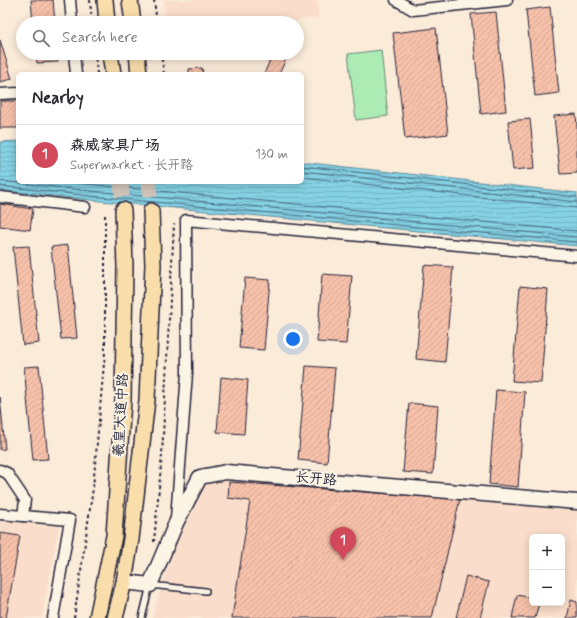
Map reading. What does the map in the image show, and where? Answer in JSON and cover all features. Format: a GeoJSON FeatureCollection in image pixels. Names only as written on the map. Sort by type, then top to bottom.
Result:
{"type":"FeatureCollection","features":[{"type":"Feature","properties":{"kind":"main road"},"geometry":{"type":"LineString","coordinates":[[105,0],[106,16]]}},
{"type":"Feature","properties":{"kind":"main road"},"geometry":{"type":"LineString","coordinates":[[130,0],[132,16]]}},
{"type":"Feature","properties":{"kind":"main road"},"geometry":{"type":"LineString","coordinates":[[111,60],[113,72]]}},
{"type":"Feature","properties":{"kind":"main road"},"geometry":{"type":"LineString","coordinates":[[138,60],[139,72]]}},
{"type":"Feature","properties":{"kind":"main road","name":"羲皇大道中路"},"geometry":{"type":"LineString","coordinates":[[97,618],[114,536],[123,408],[126,266],[123,210]]}},
{"type":"Feature","properties":{"kind":"main road","name":"羲皇大道中路"},"geometry":{"type":"LineString","coordinates":[[115,618],[124,582],[147,400],[153,264],[151,211]]}},
{"type":"Feature","properties":{"kind":"street"},"geometry":{"type":"LineString","coordinates":[[70,0],[71,16]]}},
{"type":"Feature","properties":{"kind":"street"},"geometry":{"type":"LineString","coordinates":[[396,0],[413,10],[507,0]]}},
{"type":"Feature","properties":{"kind":"street"},"geometry":{"type":"LineString","coordinates":[[75,60],[76,72]]}},
{"type":"Feature","properties":{"kind":"street"},"geometry":{"type":"LineString","coordinates":[[0,94],[16,93]]}},
{"type":"Feature","properties":{"kind":"street"},"geometry":{"type":"LineString","coordinates":[[0,197],[85,207]]}},
{"type":"Feature","properties":{"kind":"street"},"geometry":{"type":"LineString","coordinates":[[176,523],[187,373],[186,220],[577,256]]}},
{"type":"Feature","properties":{"kind":"street"},"geometry":{"type":"LineString","coordinates":[[0,470],[7,473],[25,500],[23,516]]}},
{"type":"Feature","properties":{"kind":"street","name":"长开路"},"geometry":{"type":"LineString","coordinates":[[150,586],[176,523],[200,477],[226,472],[577,502]]}},
{"type":"Feature","properties":{"kind":"street"},"geometry":{"type":"LineString","coordinates":[[0,514],[70,520],[53,618]]}},
{"type":"Feature","properties":{"kind":"street"},"geometry":{"type":"LineString","coordinates":[[124,582],[150,586]]}},
{"type":"Feature","properties":{"kind":"lane"},"geometry":{"type":"LineString","coordinates":[[142,618],[150,586],[206,591]]}},
{"type":"Feature","properties":{"kind":"path"},"geometry":{"type":"LineString","coordinates":[[90,0],[91,16]]}},
{"type":"Feature","properties":{"kind":"path"},"geometry":{"type":"LineString","coordinates":[[154,0],[156,16]]}},
{"type":"Feature","properties":{"kind":"path"},"geometry":{"type":"LineString","coordinates":[[96,60],[97,72]]}},
{"type":"Feature","properties":{"kind":"path"},"geometry":{"type":"LineString","coordinates":[[162,60],[164,72]]}},
{"type":"Feature","properties":{"kind":"path"},"geometry":{"type":"LineString","coordinates":[[74,618],[93,488],[105,352],[105,215]]}},
{"type":"Feature","properties":{"kind":"path"},"geometry":{"type":"LineString","coordinates":[[153,547],[162,455],[174,223]]}},
{"type":"Feature","properties":{"kind":"shaded area"},"geometry":{"type":"Polygon","coordinates":[[[164,0],[317,0],[319,18],[304,20],[304,16],[165,16],[164,0]]]}},
{"type":"Feature","properties":{"kind":"shaded area"},"geometry":{"type":"Polygon","coordinates":[[[198,469],[577,506],[577,618],[152,618],[198,469]]]}},
{"type":"Feature","properties":{"kind":"shaded area"},"geometry":{"type":"Polygon","coordinates":[[[0,521],[59,526],[42,618],[0,618],[0,521]]]}},
{"type":"Feature","properties":{"kind":"green space"},"geometry":{"type":"Polygon","coordinates":[[[381,50],[388,116],[356,120],[348,54],[381,50]]]}},
{"type":"Feature","properties":{"kind":"water"},"geometry":{"type":"Polygon","coordinates":[[[16,141],[16,184],[304,184],[304,162],[577,193],[577,246],[90,200],[0,190],[0,142],[16,141]]]}},
{"type":"Feature","properties":{"kind":"building"},"geometry":{"type":"Polygon","coordinates":[[[31,0],[53,0],[54,16],[32,16],[31,0]]]}},
{"type":"Feature","properties":{"kind":"building"},"geometry":{"type":"Polygon","coordinates":[[[550,7],[559,93],[535,96],[526,10],[550,7]]]}},
{"type":"Feature","properties":{"kind":"building"},"geometry":{"type":"Polygon","coordinates":[[[496,12],[506,111],[481,114],[471,14],[496,12]]]}},
{"type":"Feature","properties":{"kind":"building"},"geometry":{"type":"Polygon","coordinates":[[[436,28],[448,134],[405,139],[393,33],[436,28]]]}},
{"type":"Feature","properties":{"kind":"building"},"geometry":{"type":"Polygon","coordinates":[[[0,40],[12,79],[0,82],[0,40]]]}},
{"type":"Feature","properties":{"kind":"building"},"geometry":{"type":"Polygon","coordinates":[[[37,60],[58,60],[58,62],[37,63],[37,60]]]}},
{"type":"Feature","properties":{"kind":"building"},"geometry":{"type":"Polygon","coordinates":[[[270,60],[286,60],[280,72],[265,72],[270,60]]]}},
{"type":"Feature","properties":{"kind":"building"},"geometry":{"type":"Polygon","coordinates":[[[202,68],[203,72],[189,72],[189,69],[202,68]]]}},
{"type":"Feature","properties":{"kind":"building"},"geometry":{"type":"Polygon","coordinates":[[[0,101],[16,101],[16,128],[0,128],[0,101]]]}},
{"type":"Feature","properties":{"kind":"building"},"geometry":{"type":"Polygon","coordinates":[[[576,114],[577,173],[560,174],[554,116],[576,114]]]}},
{"type":"Feature","properties":{"kind":"building"},"geometry":{"type":"Polygon","coordinates":[[[530,119],[535,168],[513,170],[508,121],[530,119]]]}},
{"type":"Feature","properties":{"kind":"building"},"geometry":{"type":"Polygon","coordinates":[[[0,204],[33,209],[30,230],[0,226],[0,204]]]}},
{"type":"Feature","properties":{"kind":"building"},"geometry":{"type":"Polygon","coordinates":[[[68,245],[77,338],[61,339],[51,247],[68,245]]]}},
{"type":"Feature","properties":{"kind":"building"},"geometry":{"type":"Polygon","coordinates":[[[29,246],[39,343],[23,345],[13,247],[29,246]]]}},
{"type":"Feature","properties":{"kind":"building"},"geometry":{"type":"Polygon","coordinates":[[[424,265],[453,267],[445,362],[416,359],[424,265]]]}},
{"type":"Feature","properties":{"kind":"building"},"geometry":{"type":"Polygon","coordinates":[[[322,274],[352,276],[346,344],[317,342],[322,274]]]}},
{"type":"Feature","properties":{"kind":"building"},"geometry":{"type":"Polygon","coordinates":[[[245,278],[270,280],[264,350],[239,348],[245,278]]]}},
{"type":"Feature","properties":{"kind":"building"},"geometry":{"type":"Polygon","coordinates":[[[520,286],[548,289],[541,383],[512,381],[520,286]]]}},
{"type":"Feature","properties":{"kind":"building"},"geometry":{"type":"Polygon","coordinates":[[[39,366],[48,459],[33,460],[24,367],[39,366]]]}},
{"type":"Feature","properties":{"kind":"building"},"geometry":{"type":"Polygon","coordinates":[[[306,366],[335,368],[327,463],[298,460],[306,366]]]}},
{"type":"Feature","properties":{"kind":"building"},"geometry":{"type":"Polygon","coordinates":[[[221,377],[248,380],[244,434],[217,432],[221,377]]]}},
{"type":"Feature","properties":{"kind":"building"},"geometry":{"type":"Polygon","coordinates":[[[496,390],[525,392],[518,487],[489,484],[496,390]]]}},
{"type":"Feature","properties":{"kind":"building"},"geometry":{"type":"Polygon","coordinates":[[[0,397],[5,449],[0,450],[0,397]]]}},
{"type":"Feature","properties":{"kind":"building"},"geometry":{"type":"Polygon","coordinates":[[[409,403],[438,406],[433,474],[403,472],[409,403]]]}},
{"type":"Feature","properties":{"kind":"building"},"geometry":{"type":"Polygon","coordinates":[[[229,482],[460,499],[432,618],[232,618],[250,501],[228,498],[229,482]]]}},
{"type":"Feature","properties":{"kind":"building"},"geometry":{"type":"Polygon","coordinates":[[[0,533],[20,536],[6,618],[0,618],[0,533]]]}},
{"type":"Feature","properties":{"kind":"building"},"geometry":{"type":"Polygon","coordinates":[[[466,576],[489,582],[480,618],[456,618],[466,576]]]}},
{"type":"Feature","properties":{"kind":"building"},"geometry":{"type":"Polygon","coordinates":[[[517,595],[529,597],[529,606],[538,606],[535,618],[512,618],[517,595]]]}},
{"type":"Feature","properties":{"kind":"building"},"geometry":{"type":"Polygon","coordinates":[[[571,600],[577,602],[577,618],[567,618],[571,600]]]}},
{"type":"Feature","properties":{"kind":"tunnel"},"geometry":{"type":"LineString","coordinates":[[121,184],[123,210]]}},
{"type":"Feature","properties":{"kind":"tunnel"},"geometry":{"type":"LineString","coordinates":[[149,184],[151,211]]}},
{"type":"Feature","properties":{"kind":"place","name":"森威家具广场"},"geometry":{"type":"Point","coordinates":[343,560]}}]}
